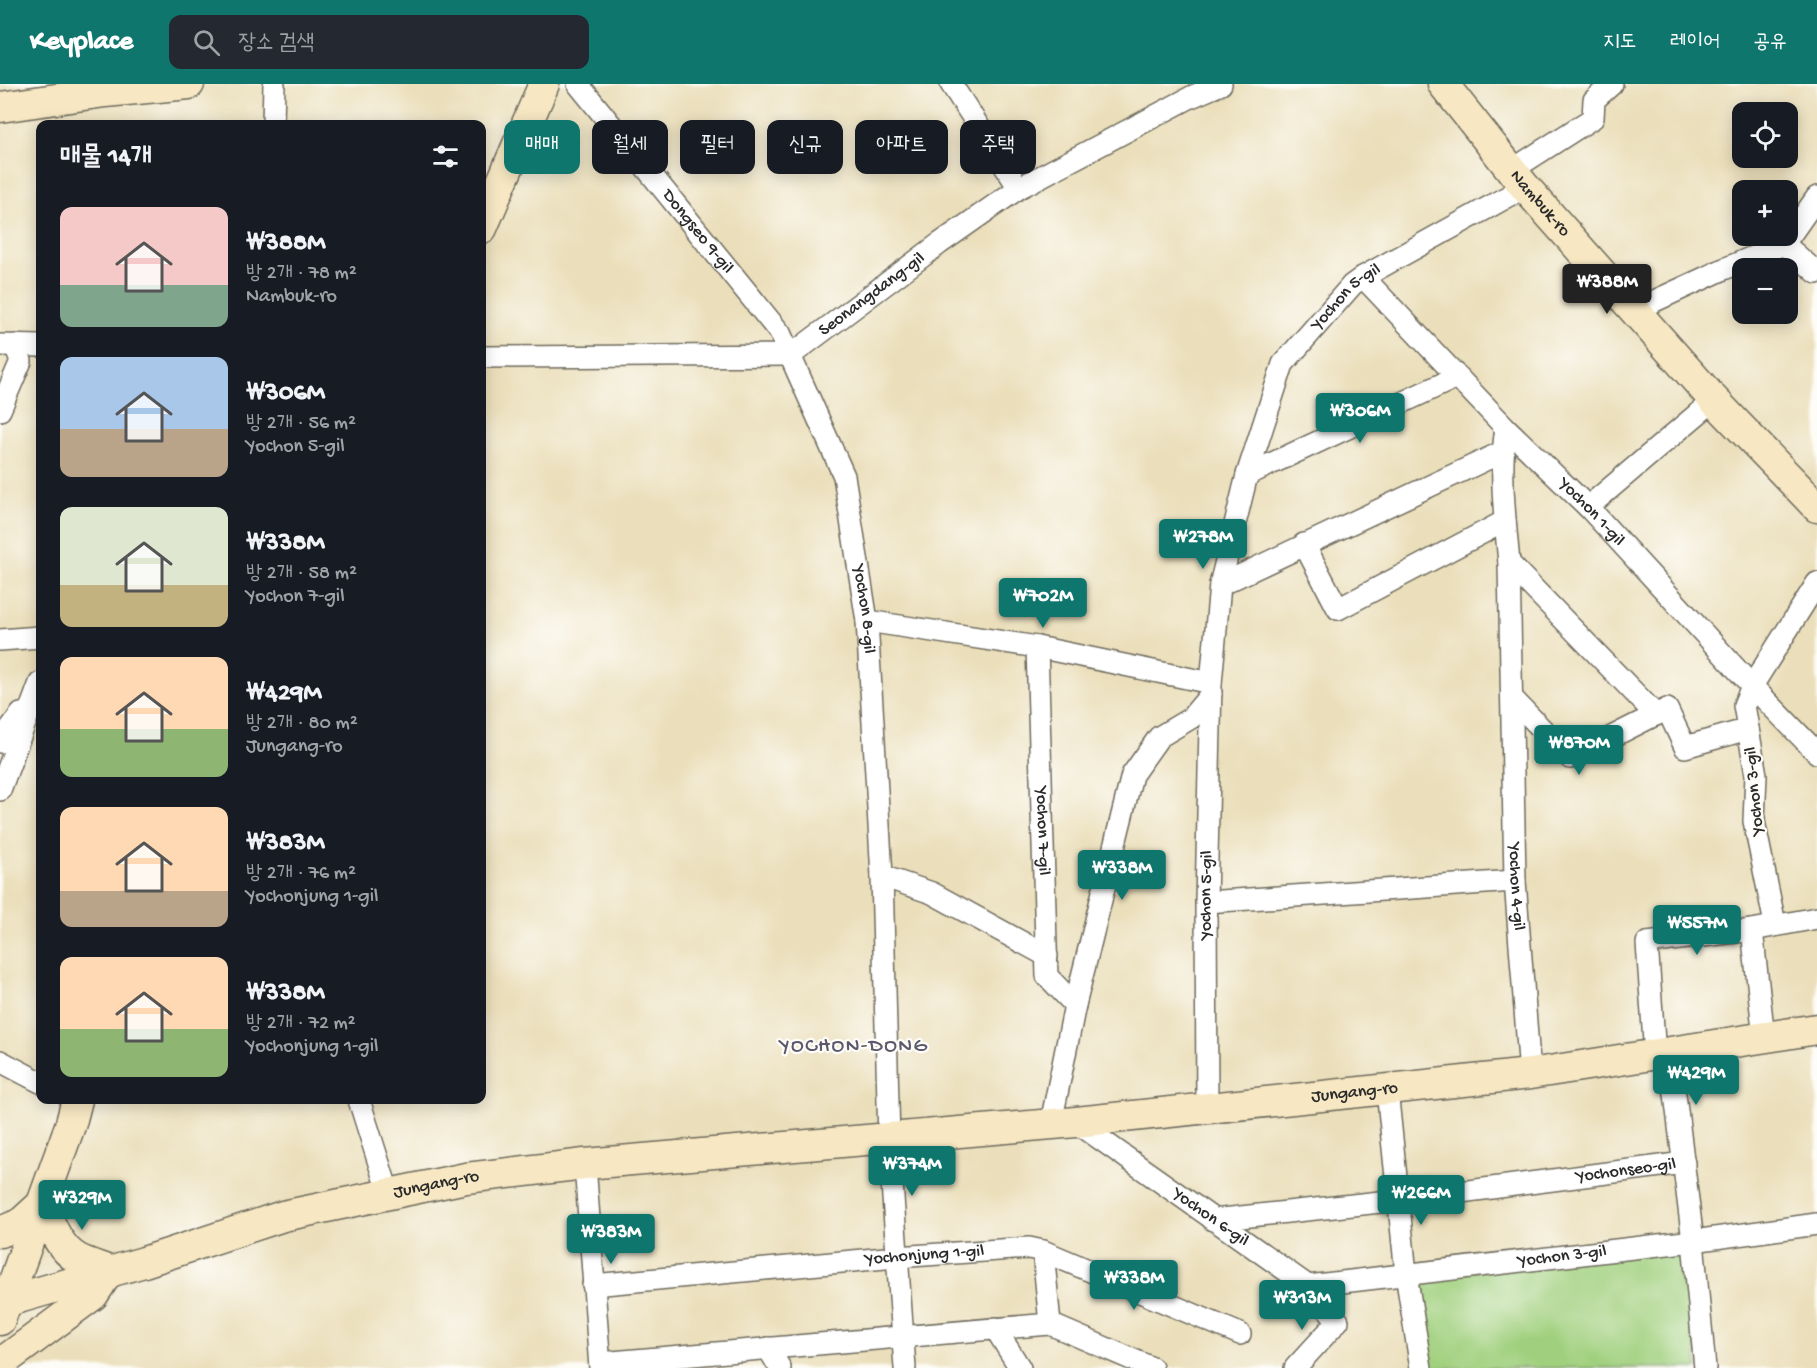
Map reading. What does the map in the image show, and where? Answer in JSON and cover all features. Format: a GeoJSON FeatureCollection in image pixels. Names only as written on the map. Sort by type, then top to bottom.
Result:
{"type":"FeatureCollection","features":[{"type":"Feature","properties":{"kind":"street"},"geometry":{"type":"LineString","coordinates":[[0,107],[105,92],[189,84]]}},
{"type":"Feature","properties":{"kind":"street"},"geometry":{"type":"LineString","coordinates":[[273,120],[274,84]]}},
{"type":"Feature","properties":{"kind":"street"},"geometry":{"type":"LineString","coordinates":[[486,219],[544,84]]}},
{"type":"Feature","properties":{"kind":"street","name":"Dongseo 9-gil"},"geometry":{"type":"LineString","coordinates":[[578,84],[780,333],[791,355]]}},
{"type":"Feature","properties":{"kind":"street"},"geometry":{"type":"LineString","coordinates":[[951,84],[1019,188]]}},
{"type":"Feature","properties":{"kind":"street","name":"Seonangdang-gil"},"geometry":{"type":"LineString","coordinates":[[791,355],[939,244],[1019,188],[1187,91],[1221,84]]}},
{"type":"Feature","properties":{"kind":"street","name":"Nambuk-ro"},"geometry":{"type":"LineString","coordinates":[[1443,84],[1518,179],[1714,400],[1817,507]]}},
{"type":"Feature","properties":{"kind":"street","name":"Yochon 5-gil"},"geometry":{"type":"LineString","coordinates":[[1208,1108],[1206,902],[1211,688],[1220,585],[1246,475],[1283,364],[1352,285],[1518,179],[1593,118],[1594,100],[1612,84]]}},
{"type":"Feature","properties":{"kind":"street"},"geometry":{"type":"LineString","coordinates":[[1798,224],[1817,197]]}},
{"type":"Feature","properties":{"kind":"street"},"geometry":{"type":"LineString","coordinates":[[1635,310],[1779,246]]}},
{"type":"Feature","properties":{"kind":"street"},"geometry":{"type":"LineString","coordinates":[[1786,246],[1817,273]]}},
{"type":"Feature","properties":{"kind":"street","name":"Yochon 1-gil"},"geometry":{"type":"LineString","coordinates":[[1363,277],[1506,428],[1588,507],[1752,686],[1817,753]]}},
{"type":"Feature","properties":{"kind":"street"},"geometry":{"type":"LineString","coordinates":[[7,345],[36,346]]}},
{"type":"Feature","properties":{"kind":"street"},"geometry":{"type":"LineString","coordinates":[[0,410],[21,361],[7,345]]}},
{"type":"Feature","properties":{"kind":"street"},"geometry":{"type":"LineString","coordinates":[[486,357],[791,355]]}},
{"type":"Feature","properties":{"kind":"street","name":"Yochon 8-gil"},"geometry":{"type":"LineString","coordinates":[[791,355],[844,476],[867,621],[882,876],[889,1140]]}},
{"type":"Feature","properties":{"kind":"street"},"geometry":{"type":"LineString","coordinates":[[1246,475],[1457,377]]}},
{"type":"Feature","properties":{"kind":"street"},"geometry":{"type":"LineString","coordinates":[[1588,507],[1714,400]]}},
{"type":"Feature","properties":{"kind":"street","name":"Yochon 4-gil"},"geometry":{"type":"LineString","coordinates":[[1506,428],[1502,452],[1509,563],[1515,881],[1530,1074]]}},
{"type":"Feature","properties":{"kind":"street"},"geometry":{"type":"LineString","coordinates":[[1220,585],[1502,452]]}},
{"type":"Feature","properties":{"kind":"street"},"geometry":{"type":"LineString","coordinates":[[1304,544],[1338,609],[1505,521]]}},
{"type":"Feature","properties":{"kind":"street"},"geometry":{"type":"LineString","coordinates":[[1509,563],[1661,712],[1570,758],[1512,698]]}},
{"type":"Feature","properties":{"kind":"street","name":"Yochon 3-gil"},"geometry":{"type":"LineString","coordinates":[[1775,924],[1754,821],[1756,775],[1744,705],[1752,686],[1817,583]]}},
{"type":"Feature","properties":{"kind":"street"},"geometry":{"type":"LineString","coordinates":[[867,621],[1037,647],[1211,688],[1191,718],[1159,737],[1132,775],[1075,1005],[1063,1123]]}},
{"type":"Feature","properties":{"kind":"street"},"geometry":{"type":"LineString","coordinates":[[0,640],[36,637]]}},
{"type":"Feature","properties":{"kind":"street","name":"Yochon 7-gil"},"geometry":{"type":"LineString","coordinates":[[1037,647],[1047,976],[1075,1005]]}},
{"type":"Feature","properties":{"kind":"street"},"geometry":{"type":"LineString","coordinates":[[0,742],[36,693]]}},
{"type":"Feature","properties":{"kind":"street"},"geometry":{"type":"LineString","coordinates":[[0,790],[36,695]]}},
{"type":"Feature","properties":{"kind":"street","name":"Yochon 3-gil"},"geometry":{"type":"LineString","coordinates":[[1661,712],[1686,747],[1748,729]]}},
{"type":"Feature","properties":{"kind":"street"},"geometry":{"type":"LineString","coordinates":[[882,876],[932,892],[1047,956]]}},
{"type":"Feature","properties":{"kind":"street"},"geometry":{"type":"LineString","coordinates":[[1206,902],[1515,881]]}},
{"type":"Feature","properties":{"kind":"street"},"geometry":{"type":"LineString","coordinates":[[1684,1163],[1663,1055],[1647,943],[1752,930],[1817,918]]}},
{"type":"Feature","properties":{"kind":"street"},"geometry":{"type":"LineString","coordinates":[[1752,930],[1764,1038]]}},
{"type":"Feature","properties":{"kind":"street","name":"Jungang-ro"},"geometry":{"type":"LineString","coordinates":[[3,1305],[283,1216],[466,1178],[585,1164],[889,1140],[1387,1090],[1530,1074],[1663,1055],[1817,1029]]}},
{"type":"Feature","properties":{"kind":"street"},"geometry":{"type":"LineString","coordinates":[[0,1061],[36,1080]]}},
{"type":"Feature","properties":{"kind":"street"},"geometry":{"type":"LineString","coordinates":[[1387,1090],[1406,1274],[1421,1368]]}},
{"type":"Feature","properties":{"kind":"street"},"geometry":{"type":"LineString","coordinates":[[3,1305],[42,1204],[75,1104]]}},
{"type":"Feature","properties":{"kind":"street"},"geometry":{"type":"LineString","coordinates":[[360,1104],[389,1195]]}},
{"type":"Feature","properties":{"kind":"street","name":"Yochon 6-gil"},"geometry":{"type":"LineString","coordinates":[[1063,1123],[1242,1238],[1308,1286],[1338,1321],[1295,1368]]}},
{"type":"Feature","properties":{"kind":"street"},"geometry":{"type":"LineString","coordinates":[[889,1140],[905,1368]]}},
{"type":"Feature","properties":{"kind":"street","name":"Yochonseo-gil"},"geometry":{"type":"LineString","coordinates":[[1213,1220],[1400,1200],[1684,1163],[1705,1368]]}},
{"type":"Feature","properties":{"kind":"street"},"geometry":{"type":"LineString","coordinates":[[585,1164],[592,1285],[600,1366],[665,1363],[768,1348],[1050,1324],[1145,1367]]}},
{"type":"Feature","properties":{"kind":"street"},"geometry":{"type":"LineString","coordinates":[[0,1232],[20,1224],[42,1204]]}},
{"type":"Feature","properties":{"kind":"street"},"geometry":{"type":"LineString","coordinates":[[0,1364],[93,1295],[110,1271],[77,1259],[63,1246],[52,1229],[42,1204]]}},
{"type":"Feature","properties":{"kind":"street","name":"Yochon 3-gil"},"geometry":{"type":"LineString","coordinates":[[1308,1286],[1693,1241],[1817,1224]]}},
{"type":"Feature","properties":{"kind":"street","name":"Yochonjung 1-gil"},"geometry":{"type":"LineString","coordinates":[[592,1285],[896,1257],[1029,1248],[1043,1251],[1240,1334]]}},
{"type":"Feature","properties":{"kind":"street"},"geometry":{"type":"LineString","coordinates":[[1043,1251],[1050,1324]]}},
{"type":"Feature","properties":{"kind":"street"},"geometry":{"type":"LineString","coordinates":[[995,1329],[1020,1368]]}},
{"type":"Feature","properties":{"kind":"street"},"geometry":{"type":"LineString","coordinates":[[768,1348],[780,1368]]}},
{"type":"Feature","properties":{"kind":"green space"},"geometry":{"type":"Polygon","coordinates":[[[1687,1246],[1698,1368],[1427,1368],[1414,1278],[1687,1246]]]}},
{"type":"Feature","properties":{"kind":"district","name":"YOCHON-DONG"},"geometry":{"type":"Point","coordinates":[854,1047]}}]}
